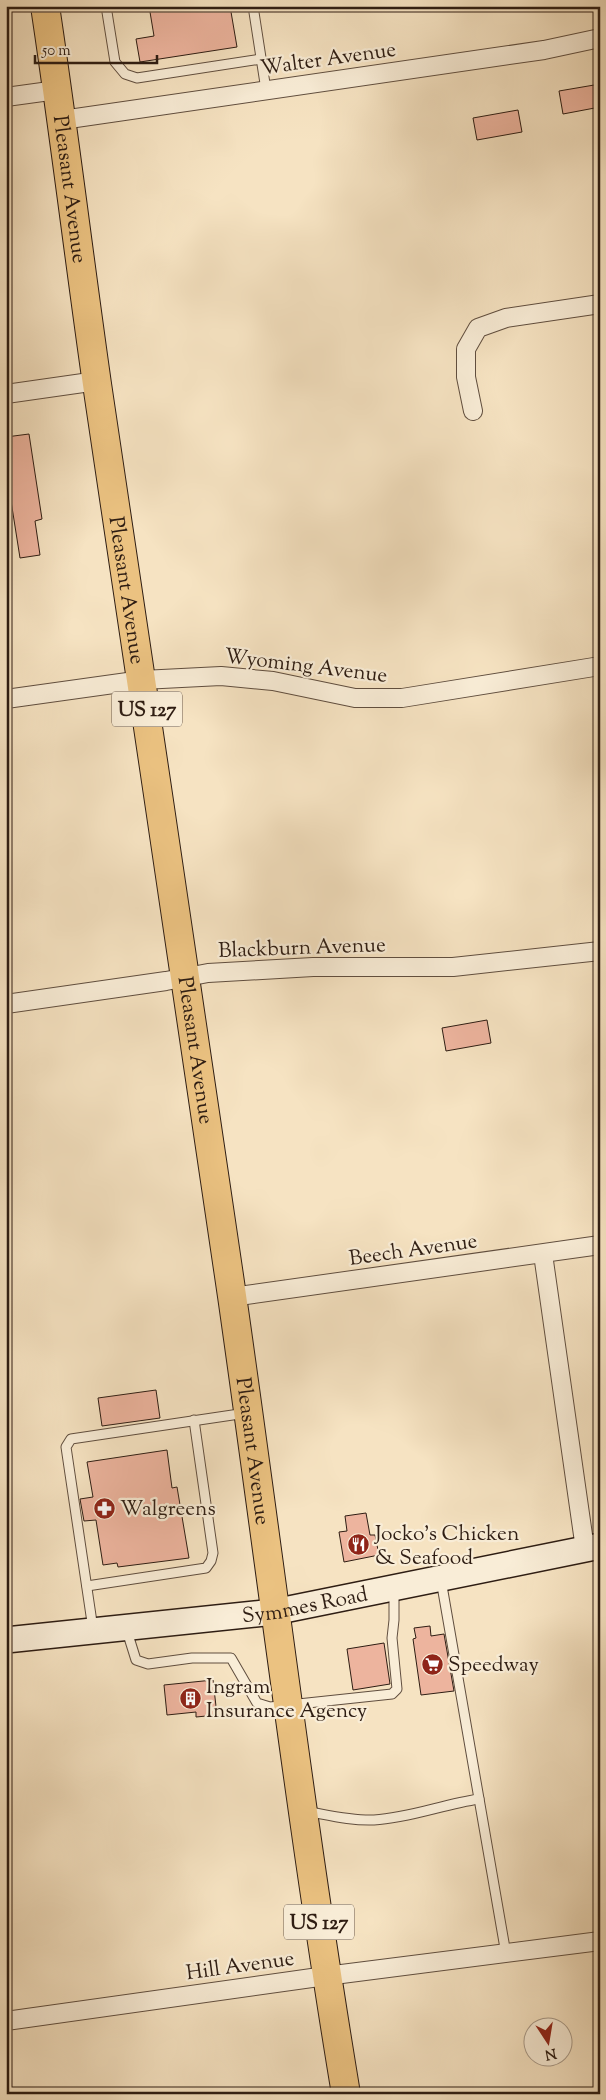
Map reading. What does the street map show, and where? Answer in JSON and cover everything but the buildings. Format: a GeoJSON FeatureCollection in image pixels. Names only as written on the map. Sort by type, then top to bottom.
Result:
{"type":"FeatureCollection","features":[{"type":"Feature","properties":{"kind":"main road","name":"Pleasant Avenue"},"geometry":{"type":"LineString","coordinates":[[45,6],[97,381],[232,1297],[274,1612],[326,1976],[346,2094]]}},
{"type":"Feature","properties":{"kind":"street","name":"Walter Avenue"},"geometry":{"type":"LineString","coordinates":[[62,120],[544,50],[600,38]]}},
{"type":"Feature","properties":{"kind":"street"},"geometry":{"type":"LineString","coordinates":[[6,98],[58,90]]}},
{"type":"Feature","properties":{"kind":"street"},"geometry":{"type":"LineString","coordinates":[[473,410],[466,377],[466,349],[478,328],[506,318],[600,304]]}},
{"type":"Feature","properties":{"kind":"street"},"geometry":{"type":"LineString","coordinates":[[6,394],[97,381]]}},
{"type":"Feature","properties":{"kind":"street","name":"Wyoming Avenue"},"geometry":{"type":"LineString","coordinates":[[6,699],[142,680],[222,676],[273,681],[355,698],[402,698],[600,666]]}},
{"type":"Feature","properties":{"kind":"street","name":"Blackburn Avenue"},"geometry":{"type":"LineString","coordinates":[[6,1004],[186,978],[208,973],[313,966],[453,967],[600,951]]}},
{"type":"Feature","properties":{"kind":"street","name":"Beech Avenue"},"geometry":{"type":"LineString","coordinates":[[232,1297],[600,1245]]}},
{"type":"Feature","properties":{"kind":"street"},"geometry":{"type":"LineString","coordinates":[[543,1254],[592,1548]]}},
{"type":"Feature","properties":{"kind":"street","name":"Symmes Road"},"geometry":{"type":"LineString","coordinates":[[6,1640],[274,1612],[592,1548]]}},
{"type":"Feature","properties":{"kind":"street","name":"Hill Avenue"},"geometry":{"type":"LineString","coordinates":[[6,2021],[326,1976],[600,1941]]}},
{"type":"Feature","properties":{"kind":"lane"},"geometry":{"type":"LineString","coordinates":[[106,6],[115,62],[125,74],[137,78],[261,59]]}},
{"type":"Feature","properties":{"kind":"lane"},"geometry":{"type":"LineString","coordinates":[[253,6],[266,90]]}},
{"type":"Feature","properties":{"kind":"lane"},"geometry":{"type":"LineString","coordinates":[[94,1631],[66,1448],[71,1439],[248,1412]]}},
{"type":"Feature","properties":{"kind":"lane"},"geometry":{"type":"LineString","coordinates":[[87,1586],[206,1568],[211,1561],[213,1553],[194,1420]]}},
{"type":"Feature","properties":{"kind":"lane"},"geometry":{"type":"LineString","coordinates":[[441,1579],[506,1954]]}},
{"type":"Feature","properties":{"kind":"lane"},"geometry":{"type":"LineString","coordinates":[[126,1628],[136,1660],[148,1664],[192,1658],[231,1658],[256,1703],[270,1707],[392,1694],[397,1688],[392,1638],[394,1588]]}},
{"type":"Feature","properties":{"kind":"lane"},"geometry":{"type":"LineString","coordinates":[[303,1811],[351,1819],[373,1820],[394,1818],[454,1803],[479,1799]]}},
{"type":"Feature","properties":{"kind":"place","name":"Walgreens"},"geometry":{"type":"Point","coordinates":[104,1508]}},
{"type":"Feature","properties":{"kind":"place","name":"Jocko's Chicken & Seafood"},"geometry":{"type":"Point","coordinates":[359,1545]}},
{"type":"Feature","properties":{"kind":"place","name":"Speedway"},"geometry":{"type":"Point","coordinates":[432,1664]}},
{"type":"Feature","properties":{"kind":"place","name":"Ingram Insurance Agency"},"geometry":{"type":"Point","coordinates":[190,1698]}}]}
